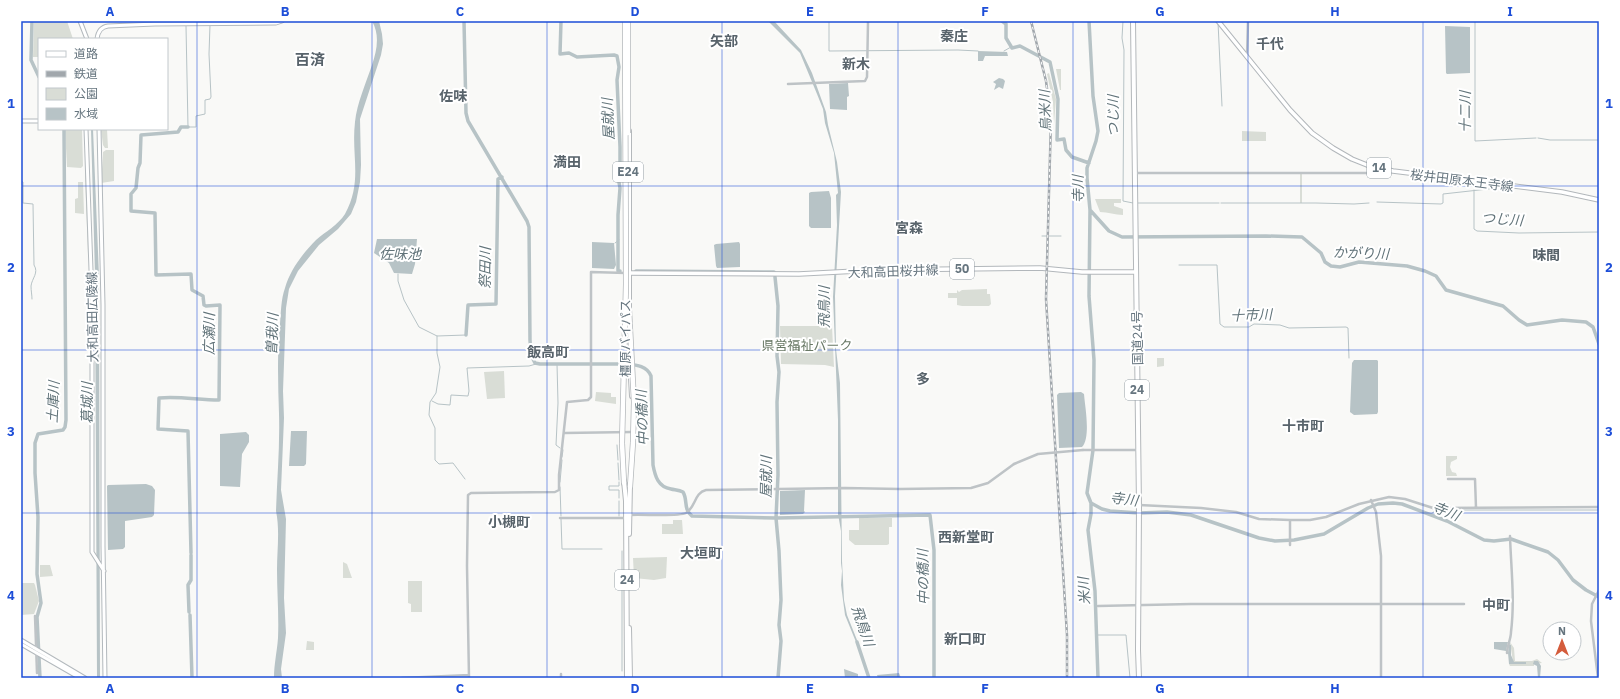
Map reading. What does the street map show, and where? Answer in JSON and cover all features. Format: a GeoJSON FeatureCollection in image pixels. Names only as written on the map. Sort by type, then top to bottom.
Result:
{"type":"FeatureCollection","features":[{"type":"Feature","properties":{"kind":"highway","name":"橿原バイパス"},"geometry":{"type":"LineString","coordinates":[[625,21],[628,364],[632,401],[628,516],[628,678]]}},
{"type":"Feature","properties":{"kind":"highway","name":"E24"},"geometry":{"type":"LineString","coordinates":[[625,21],[627,322],[634,402],[634,442]]}},
{"type":"Feature","properties":{"kind":"highway","name":"橿原バイパス"},"geometry":{"type":"LineString","coordinates":[[628,21],[627,273],[630,282],[631,309],[624,432],[624,483],[628,516]]}},
{"type":"Feature","properties":{"kind":"highway","name":"E24"},"geometry":{"type":"LineString","coordinates":[[622,443],[627,322],[628,21]]}},
{"type":"Feature","properties":{"kind":"highway","name":"国道24号"},"geometry":{"type":"LineString","coordinates":[[1133,21],[1139,506],[1139,678]]}},
{"type":"Feature","properties":{"kind":"highway","name":"24"},"geometry":{"type":"LineString","coordinates":[[630,487],[634,442]]}},
{"type":"Feature","properties":{"kind":"highway","name":"24"},"geometry":{"type":"LineString","coordinates":[[622,443],[624,483]]}},
{"type":"Feature","properties":{"kind":"main road"},"geometry":{"type":"LineString","coordinates":[[80,21],[88,38]]}},
{"type":"Feature","properties":{"kind":"main road"},"geometry":{"type":"LineString","coordinates":[[97,38],[99,30],[102,27],[108,26],[162,23],[276,23],[282,21]]}},
{"type":"Feature","properties":{"kind":"main road","name":"桜井田原本王寺線"},"geometry":{"type":"LineString","coordinates":[[1218,21],[1298,119],[1312,133],[1346,156],[1367,165],[1387,170],[1568,193],[1599,200]]}},
{"type":"Feature","properties":{"kind":"main road"},"geometry":{"type":"LineString","coordinates":[[21,121],[38,120]]}},
{"type":"Feature","properties":{"kind":"main road","name":"大和高田広陵線"},"geometry":{"type":"LineString","coordinates":[[86,130],[92,298],[93,556],[104,571]]}},
{"type":"Feature","properties":{"kind":"main road","name":"大和高田広陵線"},"geometry":{"type":"LineString","coordinates":[[99,130],[103,305],[105,678]]}},
{"type":"Feature","properties":{"kind":"main road","name":"大和高田桜井線"},"geometry":{"type":"LineString","coordinates":[[627,273],[839,273],[877,270],[1040,268],[1083,272],[1136,272]]}},
{"type":"Feature","properties":{"kind":"main road"},"geometry":{"type":"LineString","coordinates":[[21,640],[80,678]]}},
{"type":"Feature","properties":{"kind":"main road"},"geometry":{"type":"LineString","coordinates":[[21,644],[39,652],[85,678]]}},
{"type":"Feature","properties":{"kind":"street"},"geometry":{"type":"LineString","coordinates":[[1247,57],[1248,21]]}},
{"type":"Feature","properties":{"kind":"street"},"geometry":{"type":"LineString","coordinates":[[788,84],[862,81],[866,79],[868,22]]}},
{"type":"Feature","properties":{"kind":"street"},"geometry":{"type":"LineString","coordinates":[[1134,173],[1372,173],[1386,172],[1387,170]]}},
{"type":"Feature","properties":{"kind":"street"},"geometry":{"type":"LineString","coordinates":[[402,678],[469,677],[467,566],[468,495],[470,493],[558,490],[567,402],[588,400],[591,397],[591,272],[627,273]]}},
{"type":"Feature","properties":{"kind":"street"},"geometry":{"type":"LineString","coordinates":[[564,433],[632,432]]}},
{"type":"Feature","properties":{"kind":"street"},"geometry":{"type":"LineString","coordinates":[[560,518],[628,516],[687,512],[698,495],[704,491],[836,488],[971,488],[988,483],[1020,461],[1038,454],[1083,450],[1138,450]]}},
{"type":"Feature","properties":{"kind":"street"},"geometry":{"type":"LineString","coordinates":[[1448,479],[1475,479],[1476,508]]}},
{"type":"Feature","properties":{"kind":"street"},"geometry":{"type":"LineString","coordinates":[[1139,506],[1201,508],[1236,512],[1259,519],[1290,520],[1310,520],[1385,497],[1395,497],[1433,508],[1599,507]]}},
{"type":"Feature","properties":{"kind":"street"},"geometry":{"type":"LineString","coordinates":[[1372,502],[1376,509],[1381,556],[1381,678]]}},
{"type":"Feature","properties":{"kind":"street"},"geometry":{"type":"LineString","coordinates":[[1290,520],[1290,545]]}},
{"type":"Feature","properties":{"kind":"street"},"geometry":{"type":"LineString","coordinates":[[1507,653],[1511,634],[1513,608],[1510,536]]}},
{"type":"Feature","properties":{"kind":"street"},"geometry":{"type":"LineString","coordinates":[[1598,591],[1592,604],[1591,623],[1598,678]]}},
{"type":"Feature","properties":{"kind":"street"},"geometry":{"type":"LineString","coordinates":[[1098,606],[1191,604],[1464,604]]}},
{"type":"Feature","properties":{"kind":"street"},"geometry":{"type":"LineString","coordinates":[[35,616],[39,652],[37,673]]}},
{"type":"Feature","properties":{"kind":"green space"},"geometry":{"type":"Polygon","coordinates":[[[34,21],[67,21],[73,38],[38,38],[38,57],[33,57],[34,21]]]}},
{"type":"Feature","properties":{"kind":"green space"},"geometry":{"type":"Polygon","coordinates":[[[1056,69],[1061,69],[1061,90],[1060,90],[1056,69]]]}},
{"type":"Feature","properties":{"kind":"green space"},"geometry":{"type":"Polygon","coordinates":[[[1049,73],[1056,99],[1054,124],[1053,102],[1047,74],[1049,73]]]}},
{"type":"Feature","properties":{"kind":"green space"},"geometry":{"type":"Polygon","coordinates":[[[65,130],[82,130],[83,166],[81,168],[67,167],[65,130]]]}},
{"type":"Feature","properties":{"kind":"green space"},"geometry":{"type":"Polygon","coordinates":[[[101,130],[107,130],[108,148],[105,148],[103,145],[101,130]]]}},
{"type":"Feature","properties":{"kind":"green space"},"geometry":{"type":"Polygon","coordinates":[[[1242,131],[1266,132],[1266,141],[1242,141],[1242,131]]]}},
{"type":"Feature","properties":{"kind":"green space"},"geometry":{"type":"Polygon","coordinates":[[[85,143],[89,247],[88,254],[85,177],[85,143]]]}},
{"type":"Feature","properties":{"kind":"green space"},"geometry":{"type":"Polygon","coordinates":[[[106,150],[114,150],[114,181],[101,183],[103,152],[106,150]]]}},
{"type":"Feature","properties":{"kind":"green space"},"geometry":{"type":"Polygon","coordinates":[[[1300,174],[1302,174],[1302,203],[1300,203],[1300,174]]]}},
{"type":"Feature","properties":{"kind":"green space"},"geometry":{"type":"Polygon","coordinates":[[[78,182],[83,182],[84,214],[75,213],[75,199],[78,198],[78,182]]]}},
{"type":"Feature","properties":{"kind":"green space"},"geometry":{"type":"Polygon","coordinates":[[[1095,199],[1121,199],[1121,203],[1114,203],[1114,206],[1123,209],[1123,215],[1100,212],[1095,199]]]}},
{"type":"Feature","properties":{"kind":"green space"},"geometry":{"type":"Polygon","coordinates":[[[987,289],[987,294],[990,294],[991,304],[989,306],[962,306],[957,305],[957,298],[948,298],[948,293],[957,293],[957,290],[959,292],[962,290],[987,289]]]}},
{"type":"Feature","properties":{"kind":"green space","name":"県営福祉パーク"},"geometry":{"type":"Polygon","coordinates":[[[780,326],[832,326],[834,367],[825,365],[781,364],[780,326]]]}},
{"type":"Feature","properties":{"kind":"green space"},"geometry":{"type":"Polygon","coordinates":[[[1157,358],[1164,358],[1164,366],[1157,367],[1157,358]]]}},
{"type":"Feature","properties":{"kind":"green space"},"geometry":{"type":"Polygon","coordinates":[[[504,371],[505,398],[487,399],[484,372],[504,371]]]}},
{"type":"Feature","properties":{"kind":"green space"},"geometry":{"type":"Polygon","coordinates":[[[596,392],[611,393],[611,397],[616,397],[616,404],[595,401],[596,392]]]}},
{"type":"Feature","properties":{"kind":"green space"},"geometry":{"type":"Polygon","coordinates":[[[1446,456],[1457,456],[1457,459],[1451,462],[1450,467],[1452,472],[1456,473],[1457,476],[1446,476],[1446,456]]]}},
{"type":"Feature","properties":{"kind":"green space"},"geometry":{"type":"Polygon","coordinates":[[[859,518],[892,518],[892,527],[889,527],[889,544],[855,545],[849,540],[849,530],[859,530],[859,518]]]}},
{"type":"Feature","properties":{"kind":"green space"},"geometry":{"type":"Polygon","coordinates":[[[673,520],[682,520],[683,534],[662,534],[662,524],[673,524],[673,520]]]}},
{"type":"Feature","properties":{"kind":"green space"},"geometry":{"type":"Polygon","coordinates":[[[667,557],[666,578],[654,580],[634,578],[633,558],[667,557]]]}},
{"type":"Feature","properties":{"kind":"green space"},"geometry":{"type":"Polygon","coordinates":[[[343,562],[347,564],[352,578],[343,578],[343,562]]]}},
{"type":"Feature","properties":{"kind":"green space"},"geometry":{"type":"Polygon","coordinates":[[[40,565],[50,565],[53,576],[40,577],[40,565]]]}},
{"type":"Feature","properties":{"kind":"green space"},"geometry":{"type":"Polygon","coordinates":[[[408,581],[422,581],[422,612],[411,612],[411,604],[408,603],[408,581]]]}},
{"type":"Feature","properties":{"kind":"green space"},"geometry":{"type":"Polygon","coordinates":[[[21,583],[34,583],[35,585],[39,601],[34,614],[21,615],[21,583]]]}},
{"type":"Feature","properties":{"kind":"green space"},"geometry":{"type":"Polygon","coordinates":[[[307,641],[314,642],[314,650],[306,650],[307,641]]]}},
{"type":"Feature","properties":{"kind":"green space"},"geometry":{"type":"Polygon","coordinates":[[[1510,642],[1514,648],[1515,661],[1532,661],[1537,659],[1542,663],[1534,664],[1534,666],[1510,666],[1509,664],[1513,662],[1510,642]]]}},
{"type":"Feature","properties":{"kind":"water"},"geometry":{"type":"Polygon","coordinates":[[[372,21],[379,21],[383,44],[381,55],[360,119],[361,165],[360,182],[356,202],[351,214],[338,229],[319,245],[298,271],[289,289],[286,308],[281,490],[286,519],[284,598],[286,633],[281,669],[282,678],[274,678],[278,638],[278,533],[276,511],[279,438],[278,358],[282,301],[287,281],[298,262],[306,250],[316,240],[342,218],[354,190],[354,134],[356,115],[374,59],[377,43],[375,26],[372,21]]]}},
{"type":"Feature","properties":{"kind":"water"},"geometry":{"type":"Polygon","coordinates":[[[768,21],[774,21],[801,50],[812,73],[826,112],[837,162],[841,192],[835,296],[836,349],[840,383],[842,561],[844,600],[847,615],[859,645],[858,647],[845,615],[841,585],[841,531],[838,514],[838,420],[833,297],[837,225],[836,195],[838,193],[834,153],[825,123],[823,109],[800,53],[768,21]]]}},
{"type":"Feature","properties":{"kind":"water"},"geometry":{"type":"Polygon","coordinates":[[[1445,26],[1470,27],[1470,73],[1446,73],[1445,26]]]}},
{"type":"Feature","properties":{"kind":"water"},"geometry":{"type":"Polygon","coordinates":[[[978,51],[1007,52],[1008,56],[985,56],[983,61],[978,61],[978,51]]]}},
{"type":"Feature","properties":{"kind":"water"},"geometry":{"type":"Polygon","coordinates":[[[999,78],[1005,81],[1003,89],[999,87],[994,90],[996,84],[993,82],[999,78]]]}},
{"type":"Feature","properties":{"kind":"water"},"geometry":{"type":"Polygon","coordinates":[[[848,83],[849,96],[847,97],[847,110],[830,109],[829,84],[848,83]]]}},
{"type":"Feature","properties":{"kind":"water"},"geometry":{"type":"Polygon","coordinates":[[[91,130],[93,130],[99,276],[100,678],[97,678],[95,275],[91,130]]]}},
{"type":"Feature","properties":{"kind":"water"},"geometry":{"type":"Polygon","coordinates":[[[829,191],[831,198],[831,228],[811,228],[809,226],[809,193],[829,191]]]}},
{"type":"Feature","properties":{"kind":"water","name":"佐味池"},"geometry":{"type":"Polygon","coordinates":[[[377,239],[417,239],[415,264],[412,274],[394,273],[389,263],[374,253],[377,239]]]}},
{"type":"Feature","properties":{"kind":"water"},"geometry":{"type":"Polygon","coordinates":[[[592,242],[614,243],[616,265],[614,269],[592,268],[592,242]]]}},
{"type":"Feature","properties":{"kind":"water"},"geometry":{"type":"Polygon","coordinates":[[[739,242],[740,267],[717,268],[714,245],[739,242]]]}},
{"type":"Feature","properties":{"kind":"water"},"geometry":{"type":"Polygon","coordinates":[[[1354,360],[1378,361],[1377,414],[1354,415],[1350,412],[1352,363],[1354,360]]]}},
{"type":"Feature","properties":{"kind":"water"},"geometry":{"type":"Polygon","coordinates":[[[1081,392],[1084,394],[1086,414],[1087,429],[1085,442],[1082,447],[1059,448],[1057,395],[1059,393],[1081,392]]]}},
{"type":"Feature","properties":{"kind":"water"},"geometry":{"type":"Polygon","coordinates":[[[291,431],[307,431],[306,464],[304,466],[289,466],[291,431]]]}},
{"type":"Feature","properties":{"kind":"water"},"geometry":{"type":"Polygon","coordinates":[[[246,432],[249,435],[249,442],[242,454],[240,487],[220,486],[220,434],[246,432]]]}},
{"type":"Feature","properties":{"kind":"water"},"geometry":{"type":"Polygon","coordinates":[[[146,484],[152,486],[155,490],[154,515],[152,517],[125,521],[125,547],[123,549],[108,550],[107,486],[146,484]]]}},
{"type":"Feature","properties":{"kind":"water"},"geometry":{"type":"Polygon","coordinates":[[[805,490],[805,512],[803,514],[780,515],[780,491],[805,490]]]}},
{"type":"Feature","properties":{"kind":"water"},"geometry":{"type":"Polygon","coordinates":[[[1494,642],[1508,642],[1506,651],[1494,649],[1494,642]]]}},
{"type":"Feature","properties":{"kind":"water"},"geometry":{"type":"Polygon","coordinates":[[[1509,644],[1511,645],[1511,655],[1514,662],[1526,662],[1526,664],[1509,664],[1509,644]]]}},
{"type":"Feature","properties":{"kind":"water"},"geometry":{"type":"Polygon","coordinates":[[[1534,661],[1538,661],[1541,666],[1540,678],[1538,678],[1537,666],[1533,664],[1534,661]]]}},
{"type":"Feature","properties":{"kind":"water"},"geometry":{"type":"Polygon","coordinates":[[[844,669],[858,674],[858,677],[861,678],[845,678],[844,669]]]}},
{"type":"Feature","properties":{"kind":"water"},"geometry":{"type":"Polygon","coordinates":[[[899,673],[901,678],[878,678],[877,675],[899,673]]]}},
{"type":"Feature","properties":{"kind":"waterway","name":"土庫川"},"geometry":{"type":"LineString","coordinates":[[32,21],[31,60],[38,75]]}},
{"type":"Feature","properties":{"kind":"waterway","name":"中の橋川"},"geometry":{"type":"LineString","coordinates":[[464,21],[466,113],[468,121],[527,221],[529,227],[530,340],[531,355],[535,363],[627,364],[638,366],[647,370],[651,376],[653,465],[655,473],[663,486],[683,492],[689,513],[692,516],[776,518],[930,515],[934,550],[934,678]]}},
{"type":"Feature","properties":{"kind":"waterway","name":"屋就川"},"geometry":{"type":"LineString","coordinates":[[561,21],[560,54],[569,53],[577,57],[617,56],[619,67],[617,80],[620,147],[620,171],[618,177],[620,188],[618,215],[618,271],[620,271]]}},
{"type":"Feature","properties":{"kind":"waterway"},"geometry":{"type":"LineString","coordinates":[[829,21],[829,51],[978,51]]}},
{"type":"Feature","properties":{"kind":"waterway","name":"烏米川"},"geometry":{"type":"LineString","coordinates":[[1002,21],[1006,24],[1006,38],[1012,48],[1020,46],[1050,62],[1058,99],[1057,140],[1064,139],[1066,150],[1072,157],[1089,163]]}},
{"type":"Feature","properties":{"kind":"waterway","name":"寺川"},"geometry":{"type":"LineString","coordinates":[[1089,21],[1093,96],[1098,131],[1087,168],[1090,210],[1089,296],[1094,360],[1093,450],[1087,493],[1091,503],[1102,509],[1110,511],[1139,513],[1167,512],[1191,515],[1259,538],[1275,541],[1294,540],[1324,534],[1368,508],[1378,504],[1402,504],[1447,521],[1484,540],[1494,541],[1511,539],[1548,552],[1558,560],[1573,580],[1586,590],[1599,597]]}},
{"type":"Feature","properties":{"kind":"waterway","name":"つじ川"},"geometry":{"type":"LineString","coordinates":[[1123,21],[1123,201],[1133,203]]}},
{"type":"Feature","properties":{"kind":"waterway","name":"十二川"},"geometry":{"type":"LineString","coordinates":[[1475,21],[1475,141],[1536,138]]}},
{"type":"Feature","properties":{"kind":"waterway"},"geometry":{"type":"LineString","coordinates":[[1218,22],[1222,106]]}},
{"type":"Feature","properties":{"kind":"waterway","name":"広瀬川"},"geometry":{"type":"LineString","coordinates":[[186,26],[188,127],[196,127],[196,116],[205,114],[205,100],[210,99],[211,97],[209,54],[210,25]]}},
{"type":"Feature","properties":{"kind":"waterway"},"geometry":{"type":"LineString","coordinates":[[1004,51],[1011,47]]}},
{"type":"Feature","properties":{"kind":"waterway","name":"広瀬川"},"geometry":{"type":"LineString","coordinates":[[188,127],[181,127],[178,132],[141,135],[140,163],[136,188],[131,194],[131,211],[155,213],[156,275],[191,274],[192,290],[203,296],[204,305],[220,305],[219,400],[174,397],[159,398],[158,429],[188,431],[191,553]]}},
{"type":"Feature","properties":{"kind":"waterway","name":"土庫川"},"geometry":{"type":"LineString","coordinates":[[40,678],[37,617],[41,603],[37,574],[38,517],[35,473],[35,443],[38,434],[63,430],[66,420],[64,130]]}},
{"type":"Feature","properties":{"kind":"waterway","name":"十二川"},"geometry":{"type":"LineString","coordinates":[[1538,138],[1550,140],[1599,140]]}},
{"type":"Feature","properties":{"kind":"waterway","name":"祭田川"},"geometry":{"type":"LineString","coordinates":[[466,335],[468,305],[496,304],[498,179],[502,177]]}},
{"type":"Feature","properties":{"kind":"waterway"},"geometry":{"type":"LineString","coordinates":[[21,181],[23,182],[23,203],[33,204],[34,265],[36,273],[31,286],[32,299]]}},
{"type":"Feature","properties":{"kind":"waterway","name":"つじ川"},"geometry":{"type":"LineString","coordinates":[[1377,202],[1441,204],[1443,203],[1443,194],[1506,187]]}},
{"type":"Feature","properties":{"kind":"waterway","name":"つじ川"},"geometry":{"type":"LineString","coordinates":[[1474,190],[1474,229],[1477,231],[1519,233],[1599,232]]}},
{"type":"Feature","properties":{"kind":"waterway","name":"つじ川"},"geometry":{"type":"LineString","coordinates":[[1137,203],[1219,203]]}},
{"type":"Feature","properties":{"kind":"waterway","name":"つじ川"},"geometry":{"type":"LineString","coordinates":[[1221,203],[1369,203]]}},
{"type":"Feature","properties":{"kind":"waterway","name":"かがり川"},"geometry":{"type":"LineString","coordinates":[[1090,210],[1109,231],[1122,237],[1302,237],[1321,253],[1325,262],[1331,266],[1340,267],[1359,262],[1407,266],[1425,271],[1436,276],[1446,290],[1503,306],[1527,325],[1562,320],[1586,322],[1593,327],[1599,344]]}},
{"type":"Feature","properties":{"kind":"waterway"},"geometry":{"type":"LineString","coordinates":[[1042,236],[1061,236]]}},
{"type":"Feature","properties":{"kind":"waterway","name":"屋就川"},"geometry":{"type":"LineString","coordinates":[[615,243],[619,240]]}},
{"type":"Feature","properties":{"kind":"waterway","name":"十市川"},"geometry":{"type":"LineString","coordinates":[[1179,265],[1217,265],[1220,324],[1224,327],[1249,327],[1254,324],[1280,325],[1289,328],[1346,327],[1348,328],[1349,358]]}},
{"type":"Feature","properties":{"kind":"waterway","name":"屋就川"},"geometry":{"type":"LineString","coordinates":[[636,271],[774,272]]}},
{"type":"Feature","properties":{"kind":"waterway"},"geometry":{"type":"LineString","coordinates":[[398,274],[398,281],[404,300],[419,327],[437,336],[466,335]]}},
{"type":"Feature","properties":{"kind":"waterway","name":"屋就川"},"geometry":{"type":"LineString","coordinates":[[775,277],[778,306],[777,356],[779,372],[777,402],[778,475],[776,518],[781,600],[779,625],[781,641],[778,678]]}},
{"type":"Feature","properties":{"kind":"waterway"},"geometry":{"type":"LineString","coordinates":[[437,336],[437,353],[440,367],[436,393],[430,402],[429,415],[435,428],[435,460],[439,464],[453,463],[465,479]]}},
{"type":"Feature","properties":{"kind":"waterway"},"geometry":{"type":"LineString","coordinates":[[432,401],[438,404],[450,405],[451,395],[468,396],[467,368],[529,366],[536,364]]}},
{"type":"Feature","properties":{"kind":"waterway"},"geometry":{"type":"LineString","coordinates":[[557,364],[558,403],[556,445],[560,448]]}},
{"type":"Feature","properties":{"kind":"waterway"},"geometry":{"type":"LineString","coordinates":[[617,445],[618,460]]}},
{"type":"Feature","properties":{"kind":"waterway"},"geometry":{"type":"LineString","coordinates":[[562,457],[563,450]]}},
{"type":"Feature","properties":{"kind":"waterway"},"geometry":{"type":"LineString","coordinates":[[560,482],[562,460]]}},
{"type":"Feature","properties":{"kind":"waterway"},"geometry":{"type":"LineString","coordinates":[[618,463],[619,480]]}},
{"type":"Feature","properties":{"kind":"waterway"},"geometry":{"type":"LineString","coordinates":[[619,482],[619,486],[609,486],[609,490],[619,490],[619,498]]}},
{"type":"Feature","properties":{"kind":"waterway"},"geometry":{"type":"LineString","coordinates":[[560,487],[561,516]]}},
{"type":"Feature","properties":{"kind":"waterway"},"geometry":{"type":"LineString","coordinates":[[619,501],[619,516]]}},
{"type":"Feature","properties":{"kind":"waterway","name":"米川"},"geometry":{"type":"LineString","coordinates":[[1091,503],[1091,514],[1088,530],[1095,591],[1098,678]]}},
{"type":"Feature","properties":{"kind":"waterway"},"geometry":{"type":"LineString","coordinates":[[1430,515],[1436,510],[1599,510]]}},
{"type":"Feature","properties":{"kind":"waterway"},"geometry":{"type":"LineString","coordinates":[[1059,514],[1076,513]]}},
{"type":"Feature","properties":{"kind":"waterway"},"geometry":{"type":"LineString","coordinates":[[561,519],[562,549],[602,549]]}},
{"type":"Feature","properties":{"kind":"waterway"},"geometry":{"type":"LineString","coordinates":[[622,551],[622,671]]}},
{"type":"Feature","properties":{"kind":"waterway","name":"広瀬川"},"geometry":{"type":"LineString","coordinates":[[189,612],[188,585],[191,580],[191,555]]}},
{"type":"Feature","properties":{"kind":"waterway","name":"広瀬川"},"geometry":{"type":"LineString","coordinates":[[190,615],[192,678]]}},
{"type":"Feature","properties":{"kind":"waterway"},"geometry":{"type":"LineString","coordinates":[[1096,635],[1126,635],[1130,678]]}},
{"type":"Feature","properties":{"kind":"waterway","name":"飛鳥川"},"geometry":{"type":"LineString","coordinates":[[857,642],[869,678]]}},
{"type":"Feature","properties":{"kind":"railway"},"geometry":{"type":"LineString","coordinates":[[1031,21],[1046,81],[1051,120],[1046,299],[1067,635],[1067,678]]}},
{"type":"Feature","properties":{"kind":"district","name":"秦庄"},"geometry":{"type":"Point","coordinates":[954,36]}},
{"type":"Feature","properties":{"kind":"district","name":"矢部"},"geometry":{"type":"Point","coordinates":[724,41]}},
{"type":"Feature","properties":{"kind":"district","name":"千代"},"geometry":{"type":"Point","coordinates":[1270,44]}},
{"type":"Feature","properties":{"kind":"district","name":"百済"},"geometry":{"type":"Point","coordinates":[310,60]}},
{"type":"Feature","properties":{"kind":"district","name":"新木"},"geometry":{"type":"Point","coordinates":[856,64]}},
{"type":"Feature","properties":{"kind":"district","name":"佐味"},"geometry":{"type":"Point","coordinates":[453,96]}},
{"type":"Feature","properties":{"kind":"district","name":"満田"},"geometry":{"type":"Point","coordinates":[567,162]}},
{"type":"Feature","properties":{"kind":"district","name":"宮森"},"geometry":{"type":"Point","coordinates":[909,228]}},
{"type":"Feature","properties":{"kind":"district","name":"味間"},"geometry":{"type":"Point","coordinates":[1546,255]}},
{"type":"Feature","properties":{"kind":"district","name":"飯高町"},"geometry":{"type":"Point","coordinates":[548,352]}},
{"type":"Feature","properties":{"kind":"district","name":"多"},"geometry":{"type":"Point","coordinates":[923,379]}},
{"type":"Feature","properties":{"kind":"district","name":"十市町"},"geometry":{"type":"Point","coordinates":[1303,426]}},
{"type":"Feature","properties":{"kind":"district","name":"小槻町"},"geometry":{"type":"Point","coordinates":[509,522]}},
{"type":"Feature","properties":{"kind":"district","name":"西新堂町"},"geometry":{"type":"Point","coordinates":[966,537]}},
{"type":"Feature","properties":{"kind":"district","name":"大垣町"},"geometry":{"type":"Point","coordinates":[701,553]}},
{"type":"Feature","properties":{"kind":"district","name":"中町"},"geometry":{"type":"Point","coordinates":[1496,605]}},
{"type":"Feature","properties":{"kind":"district","name":"新口町"},"geometry":{"type":"Point","coordinates":[965,639]}},
{"type":"Feature","properties":{"kind":"water label","name":"曽我川"},"geometry":{"type":"Point","coordinates":[272,334]}},
{"type":"Feature","properties":{"kind":"water label","name":"葛城川"},"geometry":{"type":"Point","coordinates":[87,403]}}]}
